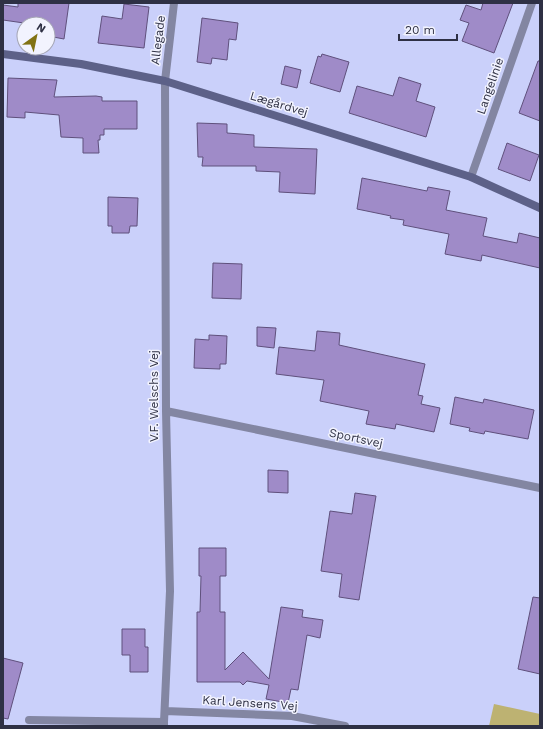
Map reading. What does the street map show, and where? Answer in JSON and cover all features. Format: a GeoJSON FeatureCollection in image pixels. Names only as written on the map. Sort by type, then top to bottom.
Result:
{"type":"FeatureCollection","features":[{"type":"Feature","properties":{"kind":"street","name":"Allegade"},"geometry":{"type":"LineString","coordinates":[[165,81],[174,3]]}},
{"type":"Feature","properties":{"kind":"street","name":"Langelinie"},"geometry":{"type":"LineString","coordinates":[[471,177],[532,3]]}},
{"type":"Feature","properties":{"kind":"street","name":"Lægårdvej"},"geometry":{"type":"LineString","coordinates":[[3,54],[81,64],[165,81],[471,177],[540,208]]}},
{"type":"Feature","properties":{"kind":"street","name":"V.F. Welschs Vej"},"geometry":{"type":"LineString","coordinates":[[165,81],[166,411],[170,591],[165,711]]}},
{"type":"Feature","properties":{"kind":"street","name":"Sportsvej"},"geometry":{"type":"LineString","coordinates":[[166,411],[540,488]]}},
{"type":"Feature","properties":{"kind":"street"},"geometry":{"type":"LineString","coordinates":[[29,720],[164,724],[165,711]]}},
{"type":"Feature","properties":{"kind":"street","name":"Karl Jensens Vej"},"geometry":{"type":"LineString","coordinates":[[165,711],[292,716],[345,726]]}},
{"type":"Feature","properties":{"kind":"shaded area"},"geometry":{"type":"Polygon","coordinates":[[[494,704],[540,714],[540,726],[489,726],[494,704]]]}},
{"type":"Feature","properties":{"kind":"building"},"geometry":{"type":"Polygon","coordinates":[[[18,3],[69,3],[64,39],[56,38],[56,16],[16,16],[16,22],[3,20],[3,5],[18,7],[18,3]]]}},
{"type":"Feature","properties":{"kind":"building"},"geometry":{"type":"Polygon","coordinates":[[[483,3],[513,3],[494,53],[462,41],[469,23],[460,20],[466,5],[481,10],[483,3]]]}},
{"type":"Feature","properties":{"kind":"building"},"geometry":{"type":"Polygon","coordinates":[[[124,4],[149,7],[144,48],[98,43],[102,16],[122,19],[124,4]]]}},
{"type":"Feature","properties":{"kind":"building"},"geometry":{"type":"Polygon","coordinates":[[[202,18],[238,23],[236,40],[229,39],[227,60],[212,58],[211,64],[197,62],[202,18]]]}},
{"type":"Feature","properties":{"kind":"building"},"geometry":{"type":"Polygon","coordinates":[[[322,54],[349,62],[340,92],[310,83],[318,56],[321,57],[322,54]]]}},
{"type":"Feature","properties":{"kind":"building"},"geometry":{"type":"Polygon","coordinates":[[[538,61],[540,61],[540,121],[519,113],[538,61]]]}},
{"type":"Feature","properties":{"kind":"building"},"geometry":{"type":"Polygon","coordinates":[[[285,66],[301,70],[297,88],[281,84],[285,66]]]}},
{"type":"Feature","properties":{"kind":"building"},"geometry":{"type":"Polygon","coordinates":[[[399,77],[421,84],[416,101],[435,107],[426,137],[349,113],[357,86],[393,96],[399,77]]]}},
{"type":"Feature","properties":{"kind":"building"},"geometry":{"type":"Polygon","coordinates":[[[8,78],[57,80],[54,97],[96,96],[102,97],[102,101],[137,101],[137,129],[104,129],[104,135],[100,135],[100,140],[98,140],[99,153],[83,153],[83,138],[61,137],[59,115],[25,112],[25,118],[7,117],[8,78]]]}},
{"type":"Feature","properties":{"kind":"building"},"geometry":{"type":"Polygon","coordinates":[[[197,123],[227,124],[227,133],[254,135],[254,147],[317,149],[315,194],[279,192],[280,172],[256,171],[256,166],[202,166],[203,157],[198,157],[197,123]]]}},
{"type":"Feature","properties":{"kind":"building"},"geometry":{"type":"Polygon","coordinates":[[[507,143],[539,155],[530,181],[498,169],[507,143]]]}},
{"type":"Feature","properties":{"kind":"building"},"geometry":{"type":"Polygon","coordinates":[[[362,178],[427,191],[428,187],[450,191],[446,210],[487,218],[483,236],[517,243],[519,233],[540,238],[540,268],[482,255],[481,261],[445,254],[449,234],[403,225],[404,220],[390,218],[391,216],[357,209],[362,178]]]}},
{"type":"Feature","properties":{"kind":"building"},"geometry":{"type":"Polygon","coordinates":[[[108,197],[138,198],[137,226],[130,226],[129,233],[112,233],[112,226],[108,226],[108,197]]]}},
{"type":"Feature","properties":{"kind":"building"},"geometry":{"type":"Polygon","coordinates":[[[213,263],[242,264],[241,299],[212,298],[213,263]]]}},
{"type":"Feature","properties":{"kind":"building"},"geometry":{"type":"Polygon","coordinates":[[[257,327],[276,328],[274,348],[257,346],[257,327]]]}},
{"type":"Feature","properties":{"kind":"building"},"geometry":{"type":"Polygon","coordinates":[[[317,331],[340,333],[339,345],[425,364],[418,395],[423,396],[421,404],[440,408],[434,432],[396,424],[395,429],[366,424],[369,411],[320,401],[324,380],[276,374],[279,347],[315,351],[317,331]]]}},
{"type":"Feature","properties":{"kind":"building"},"geometry":{"type":"Polygon","coordinates":[[[209,335],[227,336],[226,364],[220,364],[220,369],[194,368],[195,339],[209,340],[209,335]]]}},
{"type":"Feature","properties":{"kind":"building"},"geometry":{"type":"Polygon","coordinates":[[[455,397],[483,403],[484,399],[534,410],[528,439],[485,431],[484,434],[469,431],[470,428],[450,424],[455,397]]]}},
{"type":"Feature","properties":{"kind":"building"},"geometry":{"type":"Polygon","coordinates":[[[268,470],[288,471],[288,493],[268,492],[268,470]]]}},
{"type":"Feature","properties":{"kind":"building"},"geometry":{"type":"Polygon","coordinates":[[[355,493],[376,496],[359,600],[339,597],[342,574],[321,571],[330,511],[352,514],[355,493]]]}},
{"type":"Feature","properties":{"kind":"building"},"geometry":{"type":"Polygon","coordinates":[[[199,548],[226,548],[226,576],[220,576],[220,612],[225,612],[225,670],[243,652],[269,679],[281,607],[303,610],[302,617],[323,620],[320,638],[307,635],[298,690],[291,689],[288,703],[266,699],[269,685],[247,681],[243,685],[240,682],[197,682],[197,612],[200,612],[201,576],[199,576],[199,548]]]}},
{"type":"Feature","properties":{"kind":"building"},"geometry":{"type":"Polygon","coordinates":[[[533,597],[540,598],[540,674],[518,669],[533,597]]]}},
{"type":"Feature","properties":{"kind":"building"},"geometry":{"type":"Polygon","coordinates":[[[122,629],[145,629],[145,647],[148,647],[148,672],[130,672],[130,655],[122,655],[122,629]]]}},
{"type":"Feature","properties":{"kind":"building"},"geometry":{"type":"Polygon","coordinates":[[[3,658],[23,663],[8,719],[3,718],[3,658]]]}}]}
